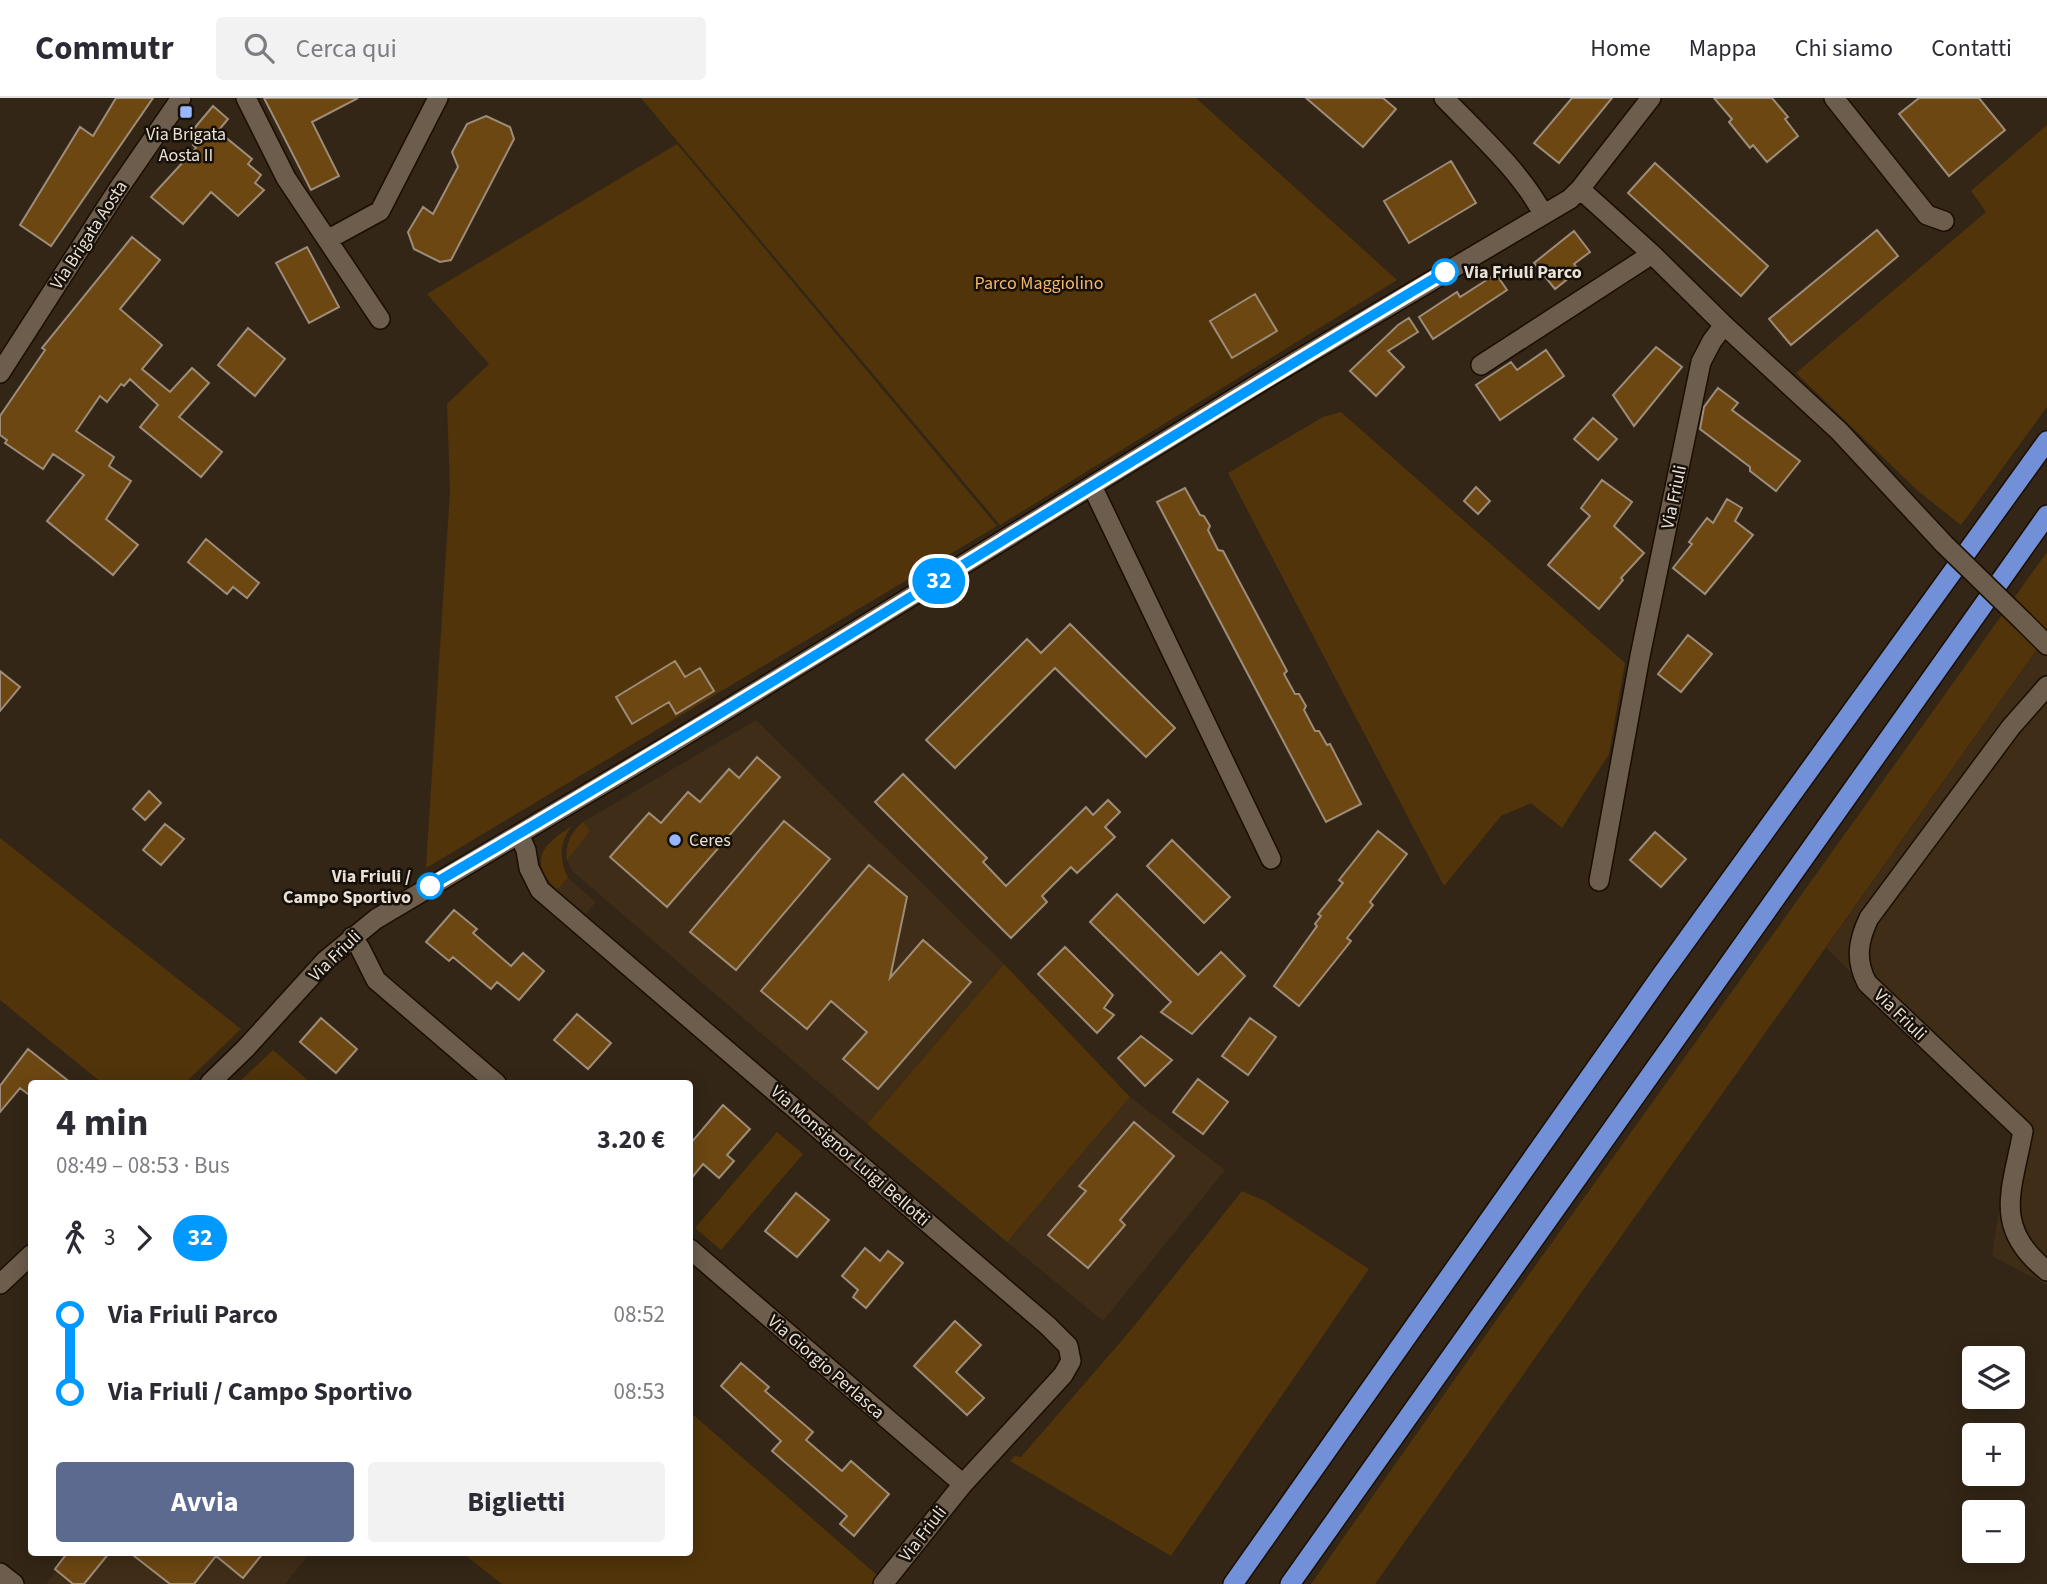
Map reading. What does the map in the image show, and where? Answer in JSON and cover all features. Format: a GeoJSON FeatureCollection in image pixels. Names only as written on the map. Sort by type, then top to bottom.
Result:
{"type":"FeatureCollection","features":[{"type":"Feature","properties":{"kind":"highway"},"geometry":{"type":"LineString","coordinates":[[1233,1584],[1660,977],[2047,441]]}},
{"type":"Feature","properties":{"kind":"highway"},"geometry":{"type":"LineString","coordinates":[[1290,1584],[2047,515]]}},
{"type":"Feature","properties":{"kind":"street","name":"Via Brigata Aosta"},"geometry":{"type":"LineString","coordinates":[[0,373],[117,191],[181,98]]}},
{"type":"Feature","properties":{"kind":"street"},"geometry":{"type":"LineString","coordinates":[[246,98],[286,178],[380,318]]}},
{"type":"Feature","properties":{"kind":"street"},"geometry":{"type":"LineString","coordinates":[[327,240],[380,211],[438,98]]}},
{"type":"Feature","properties":{"kind":"street"},"geometry":{"type":"LineString","coordinates":[[1444,98],[1522,182],[1544,214]]}},
{"type":"Feature","properties":{"kind":"street","name":"Via Friuli"},"geometry":{"type":"LineString","coordinates":[[213,1080],[256,1038],[326,960],[352,937],[408,899],[797,668],[1274,373],[1570,199],[1580,190],[1651,98]]}},
{"type":"Feature","properties":{"kind":"street"},"geometry":{"type":"LineString","coordinates":[[1834,98],[1927,215],[1944,220]]}},
{"type":"Feature","properties":{"kind":"street"},"geometry":{"type":"LineString","coordinates":[[1580,190],[1652,254],[1724,326],[1839,431],[1944,544],[2047,645]]}},
{"type":"Feature","properties":{"kind":"street"},"geometry":{"type":"LineString","coordinates":[[1481,365],[1652,254]]}},
{"type":"Feature","properties":{"kind":"street","name":"Via Friuli"},"geometry":{"type":"LineString","coordinates":[[1599,881],[1640,656],[1702,362],[1712,341],[1724,326]]}},
{"type":"Feature","properties":{"kind":"street"},"geometry":{"type":"LineString","coordinates":[[1092,486],[1271,859]]}},
{"type":"Feature","properties":{"kind":"street","name":"Via Friuli"},"geometry":{"type":"LineString","coordinates":[[2047,686],[2011,727],[1869,918],[1860,936],[1858,951],[1860,969],[1867,983],[2023,1131],[2009,1211],[2012,1228],[2020,1244],[2047,1271]]}},
{"type":"Feature","properties":{"kind":"street","name":"Via Monsignor Luigi Bellotti"},"geometry":{"type":"LineString","coordinates":[[519,834],[526,850],[529,868],[541,890],[1038,1317],[1068,1346],[1071,1361],[1063,1375],[962,1484]]}},
{"type":"Feature","properties":{"kind":"street"},"geometry":{"type":"LineString","coordinates":[[352,937],[376,980],[493,1080]]}},
{"type":"Feature","properties":{"kind":"street","name":"Via Giorgio Perlasca"},"geometry":{"type":"LineString","coordinates":[[693,1252],[962,1484]]}},
{"type":"Feature","properties":{"kind":"street"},"geometry":{"type":"LineString","coordinates":[[0,1284],[28,1258]]}},
{"type":"Feature","properties":{"kind":"street","name":"Via Friuli"},"geometry":{"type":"LineString","coordinates":[[883,1584],[962,1484]]}},
{"type":"Feature","properties":{"kind":"street"},"geometry":{"type":"LineString","coordinates":[[0,1573],[14,1584]]}},
{"type":"Feature","properties":{"kind":"shaded area"},"geometry":{"type":"Polygon","coordinates":[[[2047,635],[2047,1285],[1992,1256],[2011,1130],[1826,948],[2047,635]]]}},
{"type":"Feature","properties":{"kind":"shaded area"},"geometry":{"type":"Polygon","coordinates":[[[756,720],[1004,964],[867,1124],[572,871],[567,860],[566,850],[570,837],[583,822],[756,720]]]}},
{"type":"Feature","properties":{"kind":"shaded area"},"geometry":{"type":"Polygon","coordinates":[[[568,878],[596,902],[586,914],[557,890],[568,878]]]}},
{"type":"Feature","properties":{"kind":"shaded area"},"geometry":{"type":"Polygon","coordinates":[[[1130,1097],[1225,1170],[1103,1321],[1007,1242],[1130,1097]]]}},
{"type":"Feature","properties":{"kind":"shaded area"},"geometry":{"type":"Polygon","coordinates":[[[69,1556],[308,1556],[285,1584],[46,1584],[69,1556]]]}},
{"type":"Feature","properties":{"kind":"green space","name":"Parco Maggiolino"},"geometry":{"type":"Polygon","coordinates":[[[641,98],[1196,98],[1397,280],[1000,525],[641,98]]]}},
{"type":"Feature","properties":{"kind":"green space"},"geometry":{"type":"Polygon","coordinates":[[[2047,125],[2047,407],[1961,525],[1918,491],[1796,373],[1986,212],[1971,191],[2047,125]]]}},
{"type":"Feature","properties":{"kind":"green space"},"geometry":{"type":"Polygon","coordinates":[[[677,144],[997,526],[426,868],[450,490],[447,404],[489,364],[427,294],[677,144]]]}},
{"type":"Feature","properties":{"kind":"green space"},"geometry":{"type":"Polygon","coordinates":[[[1341,412],[1625,663],[1609,754],[1562,828],[1531,803],[1501,816],[1444,886],[1228,473],[1323,417],[1341,412]]]}},
{"type":"Feature","properties":{"kind":"green space"},"geometry":{"type":"Polygon","coordinates":[[[2047,552],[2047,635],[1375,1584],[1311,1584],[1495,1322],[2047,552]]]}},
{"type":"Feature","properties":{"kind":"green space"},"geometry":{"type":"Polygon","coordinates":[[[583,822],[590,831],[567,860],[570,839],[583,822]]]}},
{"type":"Feature","properties":{"kind":"green space"},"geometry":{"type":"Polygon","coordinates":[[[572,826],[562,851],[568,878],[557,890],[543,870],[542,854],[553,840],[572,826]]]}},
{"type":"Feature","properties":{"kind":"green space"},"geometry":{"type":"Polygon","coordinates":[[[0,838],[241,1029],[188,1080],[98,1080],[0,1000],[0,838]]]}},
{"type":"Feature","properties":{"kind":"green space"},"geometry":{"type":"Polygon","coordinates":[[[1004,964],[1130,1097],[1007,1242],[867,1124],[1004,964]]]}},
{"type":"Feature","properties":{"kind":"green space"},"geometry":{"type":"Polygon","coordinates":[[[273,1050],[308,1080],[241,1080],[273,1050]]]}},
{"type":"Feature","properties":{"kind":"green space"},"geometry":{"type":"Polygon","coordinates":[[[777,1132],[803,1154],[721,1250],[695,1228],[777,1132]]]}},
{"type":"Feature","properties":{"kind":"green space"},"geometry":{"type":"Polygon","coordinates":[[[1242,1191],[1265,1201],[1369,1269],[1171,1556],[1010,1461],[1014,1456],[1021,1457],[1130,1331],[1242,1191]]]}},
{"type":"Feature","properties":{"kind":"green space"},"geometry":{"type":"Polygon","coordinates":[[[693,1415],[878,1576],[871,1584],[502,1584],[466,1556],[693,1556],[693,1415]]]}},
{"type":"Feature","properties":{"kind":"building"},"geometry":{"type":"Polygon","coordinates":[[[116,98],[153,98],[51,246],[20,225],[80,127],[93,136],[116,98]]]}},
{"type":"Feature","properties":{"kind":"building"},"geometry":{"type":"Polygon","coordinates":[[[264,98],[358,98],[312,122],[339,176],[311,190],[264,98]]]}},
{"type":"Feature","properties":{"kind":"building"},"geometry":{"type":"Polygon","coordinates":[[[1306,98],[1383,98],[1396,109],[1363,147],[1306,98]]]}},
{"type":"Feature","properties":{"kind":"building"},"geometry":{"type":"Polygon","coordinates":[[[1572,98],[1612,98],[1559,163],[1534,143],[1572,98]]]}},
{"type":"Feature","properties":{"kind":"building"},"geometry":{"type":"Polygon","coordinates":[[[1714,98],[1772,98],[1788,117],[1785,119],[1798,136],[1767,162],[1753,145],[1750,148],[1729,122],[1732,119],[1714,98]]]}},
{"type":"Feature","properties":{"kind":"building"},"geometry":{"type":"Polygon","coordinates":[[[1919,98],[1979,98],[2005,130],[1949,176],[1899,114],[1919,98]]]}},
{"type":"Feature","properties":{"kind":"building"},"geometry":{"type":"Polygon","coordinates":[[[213,106],[228,119],[218,131],[252,159],[248,164],[261,175],[255,183],[264,190],[238,216],[211,192],[183,224],[151,197],[196,148],[193,145],[199,137],[192,131],[213,106]]]}},
{"type":"Feature","properties":{"kind":"building"},"geometry":{"type":"Polygon","coordinates":[[[486,116],[510,127],[514,139],[451,260],[440,262],[414,249],[408,232],[423,207],[433,214],[458,167],[452,152],[467,124],[486,116]]]}},
{"type":"Feature","properties":{"kind":"building"},"geometry":{"type":"Polygon","coordinates":[[[1451,161],[1476,203],[1409,243],[1384,201],[1451,161]]]}},
{"type":"Feature","properties":{"kind":"building"},"geometry":{"type":"Polygon","coordinates":[[[1655,163],[1768,266],[1741,296],[1628,193],[1655,163]]]}},
{"type":"Feature","properties":{"kind":"building"},"geometry":{"type":"Polygon","coordinates":[[[1877,230],[1898,256],[1791,345],[1769,319],[1877,230]]]}},
{"type":"Feature","properties":{"kind":"building"},"geometry":{"type":"Polygon","coordinates":[[[1574,231],[1590,252],[1574,264],[1579,270],[1555,289],[1534,263],[1574,231]]]}},
{"type":"Feature","properties":{"kind":"building"},"geometry":{"type":"Polygon","coordinates":[[[132,237],[160,260],[120,309],[162,345],[142,369],[170,392],[192,368],[209,383],[179,417],[222,452],[201,477],[140,427],[158,405],[130,379],[124,386],[121,384],[107,402],[100,396],[76,431],[114,457],[109,466],[131,481],[106,519],[138,545],[113,575],[47,521],[84,475],[53,454],[43,469],[5,443],[7,440],[0,435],[0,416],[45,350],[42,348],[132,237]]]}},
{"type":"Feature","properties":{"kind":"building"},"geometry":{"type":"Polygon","coordinates":[[[307,247],[339,307],[309,323],[276,263],[307,247]]]}},
{"type":"Feature","properties":{"kind":"building"},"geometry":{"type":"Polygon","coordinates":[[[1496,274],[1507,290],[1433,339],[1419,317],[1457,292],[1460,297],[1496,274]]]}},
{"type":"Feature","properties":{"kind":"building"},"geometry":{"type":"Polygon","coordinates":[[[1255,294],[1277,331],[1232,358],[1210,321],[1255,294]]]}},
{"type":"Feature","properties":{"kind":"building"},"geometry":{"type":"Polygon","coordinates":[[[1409,318],[1418,332],[1388,351],[1404,367],[1376,396],[1350,371],[1398,325],[1409,318]]]}},
{"type":"Feature","properties":{"kind":"building"},"geometry":{"type":"Polygon","coordinates":[[[248,328],[285,359],[255,396],[218,365],[248,328]]]}},
{"type":"Feature","properties":{"kind":"building"},"geometry":{"type":"Polygon","coordinates":[[[1656,347],[1682,367],[1634,426],[1613,395],[1656,347]]]}},
{"type":"Feature","properties":{"kind":"building"},"geometry":{"type":"Polygon","coordinates":[[[1546,350],[1564,376],[1500,420],[1476,385],[1511,362],[1517,370],[1546,350]]]}},
{"type":"Feature","properties":{"kind":"building"},"geometry":{"type":"Polygon","coordinates":[[[1718,388],[1738,403],[1732,410],[1800,461],[1776,491],[1750,471],[1750,467],[1700,429],[1704,407],[1718,388]]]}},
{"type":"Feature","properties":{"kind":"building"},"geometry":{"type":"Polygon","coordinates":[[[1593,418],[1617,439],[1598,460],[1574,439],[1593,418]]]}},
{"type":"Feature","properties":{"kind":"building"},"geometry":{"type":"Polygon","coordinates":[[[1602,480],[1632,502],[1614,526],[1644,553],[1621,578],[1623,580],[1599,609],[1548,565],[1590,516],[1581,508],[1602,480]]]}},
{"type":"Feature","properties":{"kind":"building"},"geometry":{"type":"Polygon","coordinates":[[[1476,487],[1490,501],[1478,514],[1464,501],[1476,487]]]}},
{"type":"Feature","properties":{"kind":"building"},"geometry":{"type":"Polygon","coordinates":[[[1185,488],[1200,515],[1204,516],[1210,526],[1208,530],[1218,550],[1223,551],[1287,671],[1284,674],[1295,694],[1299,694],[1306,706],[1304,710],[1315,731],[1319,731],[1327,745],[1330,744],[1361,804],[1326,822],[1157,502],[1185,488]]]}},
{"type":"Feature","properties":{"kind":"building"},"geometry":{"type":"Polygon","coordinates":[[[1727,499],[1742,508],[1735,521],[1753,535],[1705,594],[1673,568],[1692,544],[1689,542],[1707,518],[1713,523],[1727,499]]]}},
{"type":"Feature","properties":{"kind":"building"},"geometry":{"type":"Polygon","coordinates":[[[206,539],[259,583],[247,598],[233,587],[227,594],[188,562],[206,539]]]}},
{"type":"Feature","properties":{"kind":"building"},"geometry":{"type":"Polygon","coordinates":[[[1070,624],[1175,728],[1146,757],[1055,668],[955,768],[926,740],[1027,639],[1041,653],[1070,624]]]}},
{"type":"Feature","properties":{"kind":"building"},"geometry":{"type":"Polygon","coordinates":[[[1688,635],[1712,654],[1681,692],[1658,674],[1688,635]]]}},
{"type":"Feature","properties":{"kind":"building"},"geometry":{"type":"Polygon","coordinates":[[[675,661],[685,677],[700,668],[714,691],[676,714],[669,702],[632,724],[616,697],[675,661]]]}},
{"type":"Feature","properties":{"kind":"building"},"geometry":{"type":"Polygon","coordinates":[[[0,671],[20,687],[0,711],[0,671]]]}},
{"type":"Feature","properties":{"kind":"building","name":"Ceres"},"geometry":{"type":"Polygon","coordinates":[[[757,757],[780,777],[667,907],[610,857],[649,813],[661,823],[688,792],[700,802],[729,769],[739,778],[757,757]]]}},
{"type":"Feature","properties":{"kind":"building"},"geometry":{"type":"Polygon","coordinates":[[[903,774],[987,858],[983,862],[1006,886],[1086,807],[1093,815],[1108,800],[1120,812],[1105,827],[1115,837],[1077,873],[1071,867],[1042,896],[1047,902],[1011,938],[875,802],[903,774]]]}},
{"type":"Feature","properties":{"kind":"building"},"geometry":{"type":"Polygon","coordinates":[[[149,791],[161,803],[145,820],[133,809],[149,791]]]}},
{"type":"Feature","properties":{"kind":"building"},"geometry":{"type":"Polygon","coordinates":[[[784,821],[830,859],[736,970],[690,932],[784,821]]]}},
{"type":"Feature","properties":{"kind":"building"},"geometry":{"type":"Polygon","coordinates":[[[165,824],[184,839],[161,865],[143,850],[165,824]]]}},
{"type":"Feature","properties":{"kind":"building"},"geometry":{"type":"Polygon","coordinates":[[[1378,831],[1407,854],[1370,902],[1373,905],[1347,938],[1351,941],[1299,1006],[1274,986],[1317,926],[1315,924],[1321,916],[1318,914],[1343,883],[1339,880],[1378,831]]]}},
{"type":"Feature","properties":{"kind":"building"},"geometry":{"type":"Polygon","coordinates":[[[1655,832],[1686,859],[1661,887],[1630,860],[1655,832]]]}},
{"type":"Feature","properties":{"kind":"building"},"geometry":{"type":"Polygon","coordinates":[[[1172,840],[1230,897],[1204,923],[1147,866],[1172,840]]]}},
{"type":"Feature","properties":{"kind":"building"},"geometry":{"type":"Polygon","coordinates":[[[869,865],[907,897],[890,978],[923,940],[971,982],[878,1089],[843,1059],[867,1032],[831,1001],[807,1029],[761,991],[869,865]]]}},
{"type":"Feature","properties":{"kind":"building"},"geometry":{"type":"Polygon","coordinates":[[[1117,894],[1198,975],[1221,952],[1245,976],[1192,1034],[1161,1012],[1171,1002],[1090,922],[1117,894]]]}},
{"type":"Feature","properties":{"kind":"building"},"geometry":{"type":"Polygon","coordinates":[[[454,910],[477,929],[473,933],[511,966],[523,953],[544,971],[519,1000],[497,982],[491,989],[453,957],[449,961],[426,942],[454,910]]]}},
{"type":"Feature","properties":{"kind":"building"},"geometry":{"type":"Polygon","coordinates":[[[1065,947],[1113,995],[1104,1008],[1114,1015],[1097,1033],[1038,974],[1065,947]]]}},
{"type":"Feature","properties":{"kind":"building"},"geometry":{"type":"Polygon","coordinates":[[[577,1014],[611,1043],[588,1069],[554,1040],[577,1014]]]}},
{"type":"Feature","properties":{"kind":"building"},"geometry":{"type":"Polygon","coordinates":[[[321,1018],[357,1049],[336,1073],[300,1042],[321,1018]]]}},
{"type":"Feature","properties":{"kind":"building"},"geometry":{"type":"Polygon","coordinates":[[[1250,1018],[1276,1037],[1248,1075],[1222,1056],[1250,1018]]]}},
{"type":"Feature","properties":{"kind":"building"},"geometry":{"type":"Polygon","coordinates":[[[1141,1036],[1172,1060],[1145,1086],[1118,1058],[1141,1036]]]}},
{"type":"Feature","properties":{"kind":"building"},"geometry":{"type":"Polygon","coordinates":[[[28,1049],[67,1080],[28,1080],[28,1094],[20,1088],[0,1112],[0,1086],[28,1049]]]}},
{"type":"Feature","properties":{"kind":"building"},"geometry":{"type":"Polygon","coordinates":[[[1198,1079],[1228,1102],[1203,1134],[1173,1112],[1198,1079]]]}},
{"type":"Feature","properties":{"kind":"building"},"geometry":{"type":"Polygon","coordinates":[[[723,1105],[750,1129],[727,1155],[734,1161],[719,1178],[703,1164],[693,1176],[693,1140],[723,1105]]]}},
{"type":"Feature","properties":{"kind":"building"},"geometry":{"type":"Polygon","coordinates":[[[1134,1122],[1174,1156],[1120,1220],[1125,1225],[1088,1268],[1048,1235],[1086,1191],[1079,1186],[1134,1122]]]}},
{"type":"Feature","properties":{"kind":"building"},"geometry":{"type":"Polygon","coordinates":[[[796,1193],[829,1220],[797,1257],[765,1231],[796,1193]]]}},
{"type":"Feature","properties":{"kind":"building"},"geometry":{"type":"Polygon","coordinates":[[[865,1248],[880,1261],[888,1251],[903,1263],[866,1308],[853,1297],[858,1290],[842,1276],[865,1248]]]}},
{"type":"Feature","properties":{"kind":"building"},"geometry":{"type":"Polygon","coordinates":[[[955,1321],[981,1345],[956,1372],[984,1398],[967,1415],[914,1366],[955,1321]]]}},
{"type":"Feature","properties":{"kind":"building"},"geometry":{"type":"Polygon","coordinates":[[[741,1363],[769,1387],[765,1391],[813,1432],[806,1440],[842,1471],[851,1461],[889,1494],[854,1536],[840,1524],[847,1516],[772,1451],[781,1441],[721,1386],[741,1363]]]}},
{"type":"Feature","properties":{"kind":"building"},"geometry":{"type":"Polygon","coordinates":[[[65,1556],[107,1556],[84,1584],[73,1584],[55,1569],[65,1556]]]}},
{"type":"Feature","properties":{"kind":"building"},"geometry":{"type":"Polygon","coordinates":[[[134,1556],[216,1556],[194,1584],[170,1584],[134,1556]]]}},
{"type":"Feature","properties":{"kind":"building"},"geometry":{"type":"Polygon","coordinates":[[[216,1556],[261,1556],[243,1578],[216,1556]]]}},
{"type":"Feature","properties":{"kind":"bus line","name":"32"},"geometry":{"type":"LineString","coordinates":[[430,886],[669,745],[1274,373],[1445,272]]}},
{"type":"Feature","properties":{"kind":"place","name":"Via Brigata Aosta II"},"geometry":{"type":"Point","coordinates":[186,112]}},
{"type":"Feature","properties":{"kind":"place","name":"Via Friuli Parco"},"geometry":{"type":"Point","coordinates":[1445,272]}},
{"type":"Feature","properties":{"kind":"place","name":"Ceres"},"geometry":{"type":"Point","coordinates":[675,840]}},
{"type":"Feature","properties":{"kind":"place","name":"Via Friuli / Campo Sportivo"},"geometry":{"type":"Point","coordinates":[430,886]}}]}
